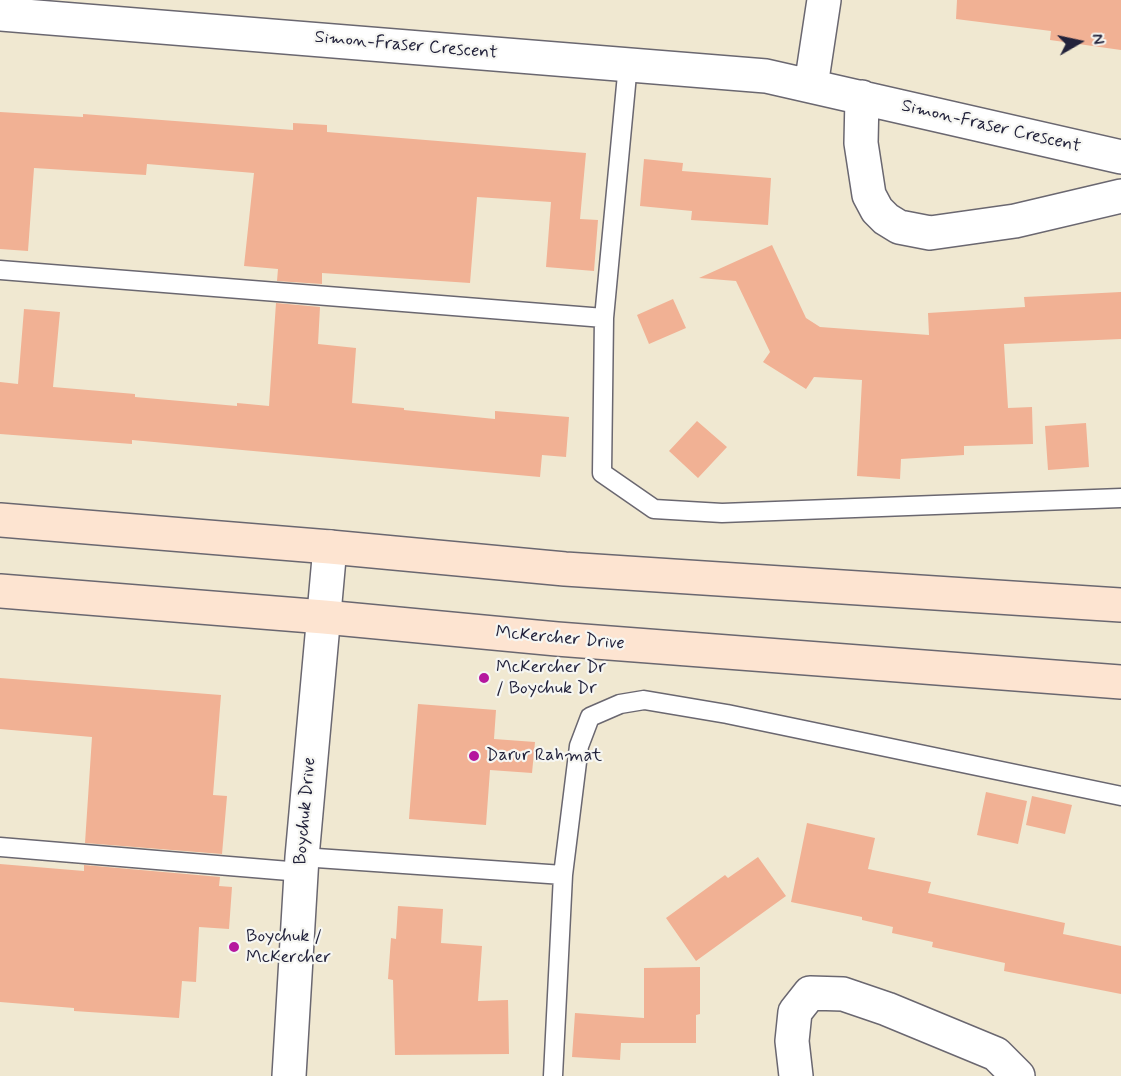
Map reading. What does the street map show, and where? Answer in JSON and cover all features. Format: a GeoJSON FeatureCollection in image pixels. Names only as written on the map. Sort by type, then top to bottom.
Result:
{"type":"FeatureCollection","features":[{"type":"Feature","properties":{"kind":"main road"},"geometry":{"type":"LineString","coordinates":[[0,520],[565,569],[1121,605]]}},
{"type":"Feature","properties":{"kind":"main road","name":"McKercher Drive"},"geometry":{"type":"LineString","coordinates":[[0,591],[324,617],[557,639],[1121,682]]}},
{"type":"Feature","properties":{"kind":"street"},"geometry":{"type":"LineString","coordinates":[[811,86],[824,0]]}},
{"type":"Feature","properties":{"kind":"street","name":"Simon-Fraser Crescent"},"geometry":{"type":"LineString","coordinates":[[0,14],[766,76],[1121,157]]}},
{"type":"Feature","properties":{"kind":"street"},"geometry":{"type":"LineString","coordinates":[[862,97],[861,143],[869,195],[877,210],[899,227],[930,233],[1015,221],[1121,196]]}},
{"type":"Feature","properties":{"kind":"street","name":"Boychuk Drive"},"geometry":{"type":"LineString","coordinates":[[289,1076],[301,864],[330,547]]}},
{"type":"Feature","properties":{"kind":"street"},"geometry":{"type":"LineString","coordinates":[[796,1076],[792,1041],[795,1012],[810,993],[821,993],[843,994],[996,1054],[1018,1076]]}},
{"type":"Feature","properties":{"kind":"lane"},"geometry":{"type":"LineString","coordinates":[[628,64],[604,318],[602,473],[654,509],[722,513],[1121,498]]}},
{"type":"Feature","properties":{"kind":"lane"},"geometry":{"type":"LineString","coordinates":[[0,270],[604,318]]}},
{"type":"Feature","properties":{"kind":"lane"},"geometry":{"type":"LineString","coordinates":[[553,1076],[563,874],[579,746],[590,717],[620,704],[644,700],[727,714],[1121,796]]}},
{"type":"Feature","properties":{"kind":"lane"},"geometry":{"type":"LineString","coordinates":[[0,847],[301,864],[563,874]]}},
{"type":"Feature","properties":{"kind":"building"},"geometry":{"type":"Polygon","coordinates":[[[957,0],[1121,0],[1121,50],[1050,40],[1051,31],[956,19],[957,0]]]}},
{"type":"Feature","properties":{"kind":"building"},"geometry":{"type":"Polygon","coordinates":[[[0,112],[83,117],[83,114],[293,130],[293,123],[327,125],[327,132],[586,153],[580,219],[598,220],[594,271],[546,267],[551,202],[477,197],[470,283],[322,273],[322,284],[277,281],[278,269],[244,266],[254,173],[147,164],[146,175],[34,168],[28,251],[0,249],[0,112]]]}},
{"type":"Feature","properties":{"kind":"building"},"geometry":{"type":"Polygon","coordinates":[[[644,159],[683,163],[682,171],[771,178],[768,225],[691,220],[692,211],[640,206],[644,159]]]}},
{"type":"Feature","properties":{"kind":"building"},"geometry":{"type":"Polygon","coordinates":[[[772,245],[806,318],[820,327],[929,335],[928,313],[1025,307],[1024,297],[1121,292],[1121,339],[1004,344],[1008,408],[1032,407],[1033,444],[964,446],[964,455],[901,459],[900,479],[857,476],[862,380],[814,377],[806,389],[763,362],[770,352],[736,281],[699,278],[772,245]]]}},
{"type":"Feature","properties":{"kind":"building"},"geometry":{"type":"Polygon","coordinates":[[[673,299],[686,328],[649,344],[637,315],[673,299]]]}},
{"type":"Feature","properties":{"kind":"building"},"geometry":{"type":"Polygon","coordinates":[[[276,303],[320,307],[318,344],[356,348],[352,403],[495,419],[495,411],[569,417],[566,457],[542,455],[540,477],[132,440],[132,444],[0,434],[0,382],[18,384],[24,309],[60,312],[53,387],[237,406],[237,403],[269,406],[276,303]]]}},
{"type":"Feature","properties":{"kind":"building"},"geometry":{"type":"Polygon","coordinates":[[[697,421],[727,447],[698,478],[669,451],[697,421]]]}},
{"type":"Feature","properties":{"kind":"building"},"geometry":{"type":"Polygon","coordinates":[[[1086,423],[1089,467],[1048,470],[1045,426],[1086,423]]]}},
{"type":"Feature","properties":{"kind":"building"},"geometry":{"type":"Polygon","coordinates":[[[0,678],[221,695],[213,795],[227,796],[222,854],[85,843],[92,737],[0,729],[0,678]]]}},
{"type":"Feature","properties":{"kind":"building","name":"Darur Rahmat"},"geometry":{"type":"Polygon","coordinates":[[[418,704],[496,710],[494,739],[535,742],[532,773],[490,770],[486,825],[409,819],[418,704]]]}},
{"type":"Feature","properties":{"kind":"building"},"geometry":{"type":"Polygon","coordinates":[[[986,792],[1027,801],[1018,844],[977,835],[986,792]]]}},
{"type":"Feature","properties":{"kind":"building"},"geometry":{"type":"Polygon","coordinates":[[[1032,796],[1072,805],[1065,834],[1026,825],[1032,796]]]}},
{"type":"Feature","properties":{"kind":"building"},"geometry":{"type":"Polygon","coordinates":[[[807,823],[875,838],[868,869],[931,882],[928,893],[1065,923],[1063,934],[1121,946],[1121,994],[1004,971],[1005,963],[932,947],[933,942],[892,933],[893,927],[862,920],[862,917],[791,902],[807,823]]]}},
{"type":"Feature","properties":{"kind":"building"},"geometry":{"type":"Polygon","coordinates":[[[758,857],[786,896],[696,961],[666,918],[725,875],[728,878],[758,857]]]}},
{"type":"Feature","properties":{"kind":"building"},"geometry":{"type":"Polygon","coordinates":[[[0,864],[84,871],[84,865],[220,877],[219,886],[232,887],[229,929],[199,927],[196,982],[182,981],[179,1018],[74,1011],[74,1008],[0,1002],[0,864]]]}},
{"type":"Feature","properties":{"kind":"building"},"geometry":{"type":"Polygon","coordinates":[[[398,906],[443,909],[441,943],[482,946],[478,1001],[508,1000],[509,1054],[395,1055],[393,980],[388,979],[391,938],[396,939],[398,906]]]}},
{"type":"Feature","properties":{"kind":"building"},"geometry":{"type":"Polygon","coordinates":[[[700,967],[700,1014],[696,1015],[696,1043],[621,1043],[620,1060],[572,1057],[575,1013],[644,1018],[644,968],[700,967]]]}},
{"type":"Feature","properties":{"kind":"place","name":"McKercher Dr / Boychuk Dr"},"geometry":{"type":"Point","coordinates":[484,678]}},
{"type":"Feature","properties":{"kind":"place","name":"Darur Rahmat"},"geometry":{"type":"Point","coordinates":[474,756]}},
{"type":"Feature","properties":{"kind":"place","name":"Boychuk / McKercher"},"geometry":{"type":"Point","coordinates":[234,947]}}]}
